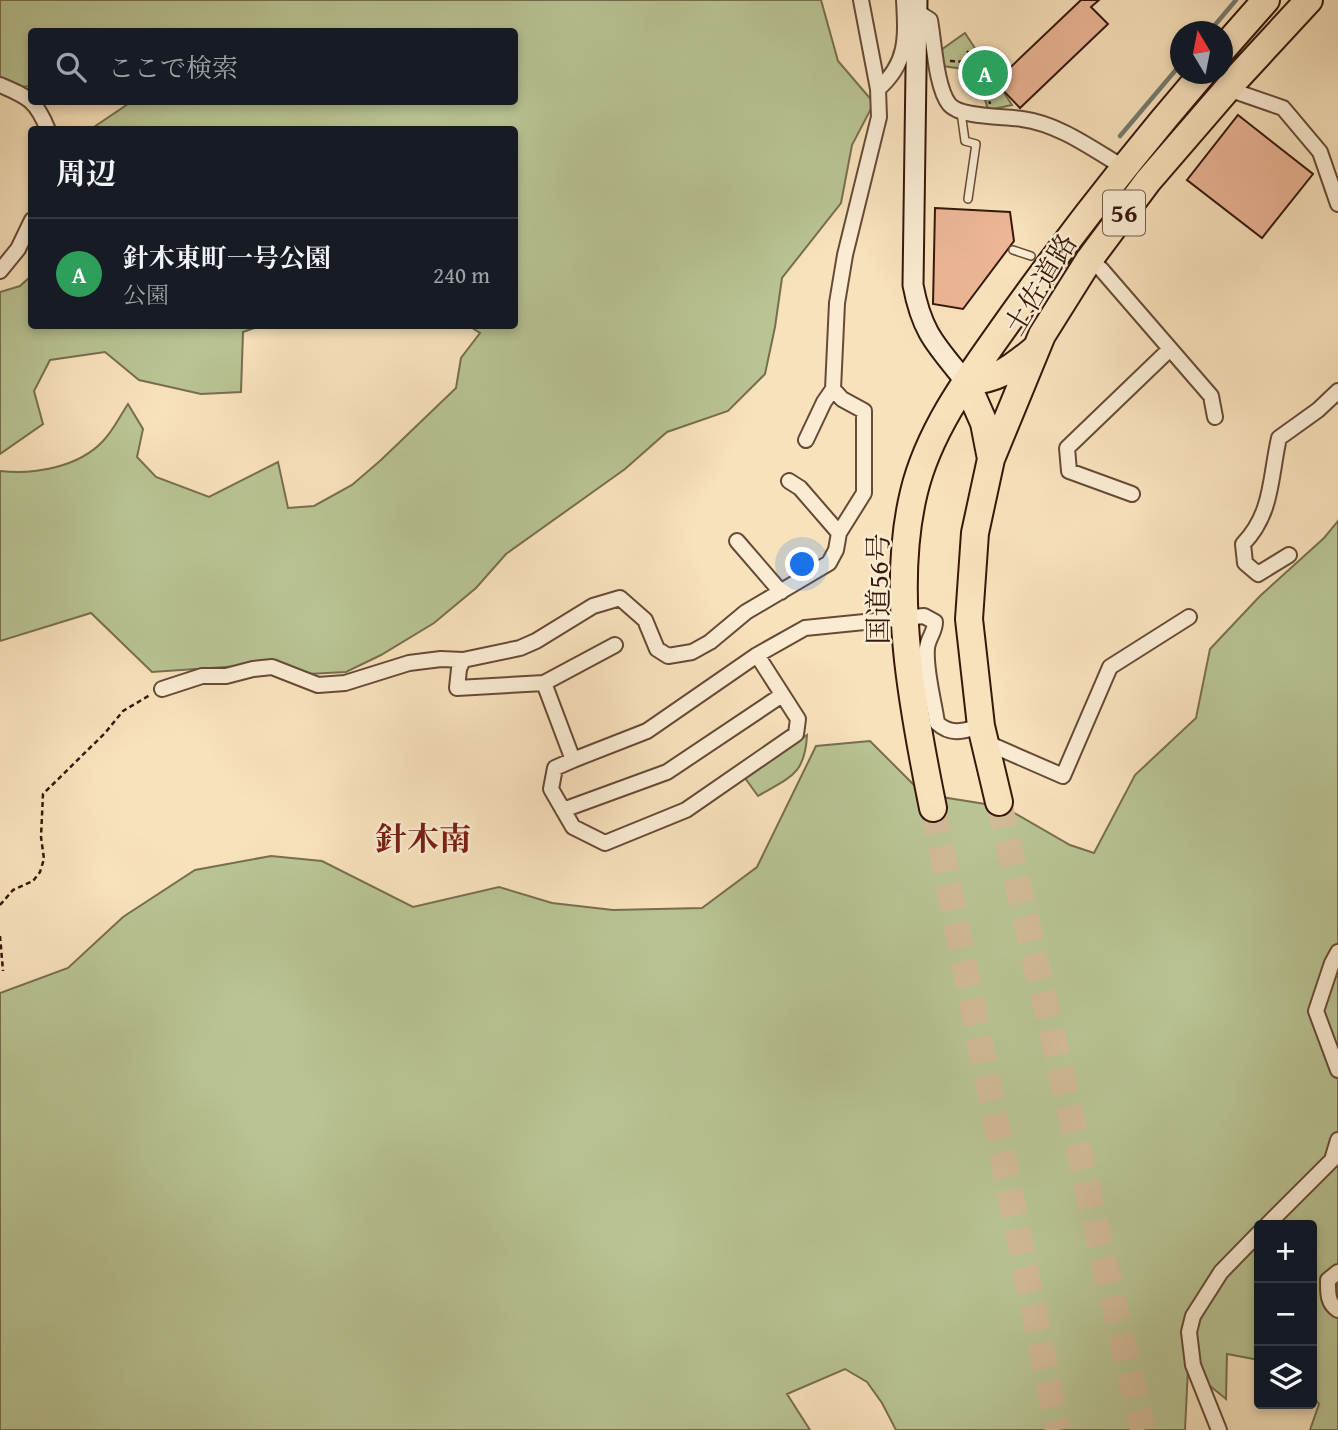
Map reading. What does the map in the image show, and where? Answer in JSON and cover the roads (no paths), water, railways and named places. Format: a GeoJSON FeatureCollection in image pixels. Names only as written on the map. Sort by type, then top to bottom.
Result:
{"type":"FeatureCollection","features":[{"type":"Feature","properties":{"kind":"highway"},"geometry":{"type":"LineString","coordinates":[[1233,38],[1266,0]]}},
{"type":"Feature","properties":{"kind":"highway","name":"土佐道路"},"geometry":{"type":"LineString","coordinates":[[991,459],[1034,350],[1089,260],[1148,181],[1309,0]]}},
{"type":"Feature","properties":{"kind":"highway","name":"土佐道路"},"geometry":{"type":"LineString","coordinates":[[966,382],[1066,241],[1123,167],[1194,84]]}},
{"type":"Feature","properties":{"kind":"highway"},"geometry":{"type":"LineString","coordinates":[[991,459],[984,423],[966,382],[989,380],[1010,369],[1034,350]]}},
{"type":"Feature","properties":{"kind":"highway","name":"国道56号"},"geometry":{"type":"LineString","coordinates":[[933,808],[919,738],[905,618],[905,552],[914,491],[936,432],[966,382]]}},
{"type":"Feature","properties":{"kind":"highway","name":"56"},"geometry":{"type":"LineString","coordinates":[[991,459],[975,533],[969,619],[983,734],[999,802]]}},
{"type":"Feature","properties":{"kind":"street"},"geometry":{"type":"LineString","coordinates":[[806,440],[824,402],[834,390],[837,303],[845,255],[879,117],[878,89],[861,0]]}},
{"type":"Feature","properties":{"kind":"street"},"geometry":{"type":"LineString","coordinates":[[878,89],[892,77],[902,58],[913,4]]}},
{"type":"Feature","properties":{"kind":"street"},"geometry":{"type":"LineString","coordinates":[[913,4],[930,20],[941,87],[949,104],[960,112],[1023,119],[1051,126],[1123,167]]}},
{"type":"Feature","properties":{"kind":"street"},"geometry":{"type":"LineString","coordinates":[[913,4],[913,285],[918,313],[927,332],[966,382]]}},
{"type":"Feature","properties":{"kind":"street"},"geometry":{"type":"LineString","coordinates":[[0,85],[28,97]]}},
{"type":"Feature","properties":{"kind":"street"},"geometry":{"type":"LineString","coordinates":[[1228,89],[1283,107],[1320,152],[1338,204]]}},
{"type":"Feature","properties":{"kind":"street"},"geometry":{"type":"LineString","coordinates":[[34,105],[46,126]]}},
{"type":"Feature","properties":{"kind":"street"},"geometry":{"type":"LineString","coordinates":[[0,271],[18,249],[28,228]]}},
{"type":"Feature","properties":{"kind":"street"},"geometry":{"type":"LineString","coordinates":[[1089,260],[1101,269],[1211,396],[1215,417]]}},
{"type":"Feature","properties":{"kind":"street"},"geometry":{"type":"LineString","coordinates":[[1132,494],[1069,471],[1067,448],[1170,349]]}},
{"type":"Feature","properties":{"kind":"street"},"geometry":{"type":"LineString","coordinates":[[162,689],[202,676],[226,677],[272,667],[318,684],[345,683],[409,663],[441,659],[463,660],[520,648],[593,606],[620,598],[645,620],[657,649],[668,656],[692,652],[710,642],[746,612],[829,563],[836,550],[839,533],[864,493],[864,411],[842,399],[834,390]]}},
{"type":"Feature","properties":{"kind":"street"},"geometry":{"type":"LineString","coordinates":[[1289,555],[1258,574],[1245,563],[1243,544],[1252,534],[1267,506],[1279,438],[1318,410],[1338,391]]}},
{"type":"Feature","properties":{"kind":"street"},"geometry":{"type":"LineString","coordinates":[[789,481],[800,488],[839,533]]}},
{"type":"Feature","properties":{"kind":"street"},"geometry":{"type":"LineString","coordinates":[[737,541],[781,592]]}},
{"type":"Feature","properties":{"kind":"street"},"geometry":{"type":"LineString","coordinates":[[757,655],[798,719],[796,734],[687,810],[605,843],[573,828],[551,789],[555,768],[647,731],[757,655],[806,628],[924,616],[935,622],[926,652],[937,723],[946,730],[983,734],[1063,776],[1110,667],[1189,617]]}},
{"type":"Feature","properties":{"kind":"street"},"geometry":{"type":"LineString","coordinates":[[463,660],[457,688],[544,683],[615,645]]}},
{"type":"Feature","properties":{"kind":"street"},"geometry":{"type":"LineString","coordinates":[[544,683],[573,760]]}},
{"type":"Feature","properties":{"kind":"street"},"geometry":{"type":"LineString","coordinates":[[563,810],[667,772],[782,695]]}},
{"type":"Feature","properties":{"kind":"street"},"geometry":{"type":"LineString","coordinates":[[1338,952],[1316,1011],[1338,1070]]}},
{"type":"Feature","properties":{"kind":"street"},"geometry":{"type":"LineString","coordinates":[[1316,1011],[1338,1033]]}},
{"type":"Feature","properties":{"kind":"street"},"geometry":{"type":"LineString","coordinates":[[1272,1220],[1332,1160],[1338,1140]]}},
{"type":"Feature","properties":{"kind":"street"},"geometry":{"type":"LineString","coordinates":[[1219,1430],[1193,1365],[1189,1332],[1193,1316],[1221,1272],[1254,1238]]}},
{"type":"Feature","properties":{"kind":"street"},"geometry":{"type":"LineString","coordinates":[[1338,1272],[1328,1280],[1327,1296],[1338,1310]]}},
{"type":"Feature","properties":{"kind":"lane"},"geometry":{"type":"LineString","coordinates":[[960,112],[965,141],[976,144],[968,199]]}},
{"type":"Feature","properties":{"kind":"lane"},"geometry":{"type":"LineString","coordinates":[[1013,250],[1031,256]]}},
{"type":"Feature","properties":{"kind":"waterway"},"geometry":{"type":"LineString","coordinates":[[1218,21],[1236,0]]}},
{"type":"Feature","properties":{"kind":"waterway"},"geometry":{"type":"LineString","coordinates":[[1120,136],[1170,77]]}},
{"type":"Feature","properties":{"kind":"tunnel"},"geometry":{"type":"LineString","coordinates":[[999,802],[1143,1430]]}},
{"type":"Feature","properties":{"kind":"tunnel"},"geometry":{"type":"LineString","coordinates":[[933,808],[1058,1430]]}},
{"type":"Feature","properties":{"kind":"place","name":"針木東町一号公園"},"geometry":{"type":"Point","coordinates":[985,73]}},
{"type":"Feature","properties":{"kind":"district","name":"針木南"},"geometry":{"type":"Point","coordinates":[423,839]}}]}
